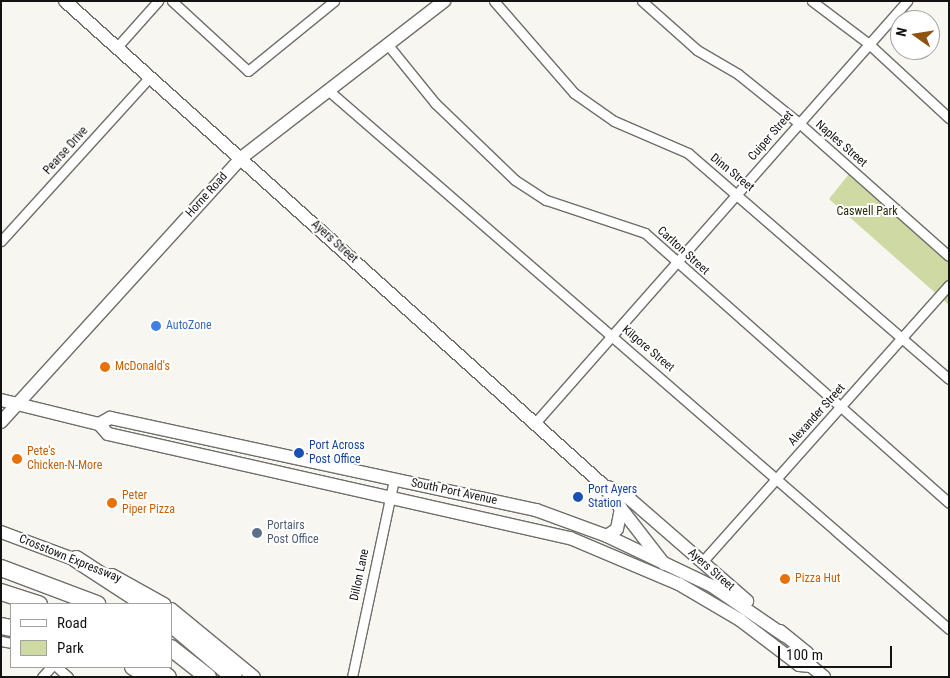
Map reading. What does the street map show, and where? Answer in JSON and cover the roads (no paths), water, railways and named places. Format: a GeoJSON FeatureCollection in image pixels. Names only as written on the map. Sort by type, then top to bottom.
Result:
{"type":"FeatureCollection","features":[{"type":"Feature","properties":{"kind":"highway"},"geometry":{"type":"LineString","coordinates":[[76,559],[143,603]]}},
{"type":"Feature","properties":{"kind":"highway"},"geometry":{"type":"LineString","coordinates":[[1,568],[94,603]]}},
{"type":"Feature","properties":{"kind":"highway"},"geometry":{"type":"LineString","coordinates":[[1,592],[36,603]]}},
{"type":"Feature","properties":{"kind":"highway"},"geometry":{"type":"LineString","coordinates":[[172,625],[234,677]]}},
{"type":"Feature","properties":{"kind":"highway"},"geometry":{"type":"LineString","coordinates":[[172,649],[208,677]]}},
{"type":"Feature","properties":{"kind":"highway"},"geometry":{"type":"LineString","coordinates":[[136,668],[152,677]]}},
{"type":"Feature","properties":{"kind":"highway"},"geometry":{"type":"LineString","coordinates":[[155,668],[168,677]]}},
{"type":"Feature","properties":{"kind":"main road","name":"Ayers Street"},"geometry":{"type":"LineString","coordinates":[[65,1],[602,484],[621,508],[662,569],[731,614],[799,665],[811,666]]}},
{"type":"Feature","properties":{"kind":"main road","name":"Horne Road"},"geometry":{"type":"LineString","coordinates":[[1,422],[241,158],[444,1]]}},
{"type":"Feature","properties":{"kind":"main road","name":"South Port Avenue"},"geometry":{"type":"LineString","coordinates":[[1,400],[99,424],[108,434],[552,533],[712,586],[786,636]]}},
{"type":"Feature","properties":{"kind":"main road","name":"South Port Avenue"},"geometry":{"type":"LineString","coordinates":[[99,424],[110,418],[536,510],[607,536],[662,569]]}},
{"type":"Feature","properties":{"kind":"main road","name":"Ayers Street"},"geometry":{"type":"LineString","coordinates":[[602,484],[631,500],[807,653],[811,666],[824,677]]}},
{"type":"Feature","properties":{"kind":"main road"},"geometry":{"type":"LineString","coordinates":[[607,536],[618,529],[621,508]]}},
{"type":"Feature","properties":{"kind":"main road","name":"Crosstown Expressway"},"geometry":{"type":"LineString","coordinates":[[1,532],[76,559],[162,603]]}},
{"type":"Feature","properties":{"kind":"main road"},"geometry":{"type":"LineString","coordinates":[[172,610],[254,677]]}},
{"type":"Feature","properties":{"kind":"street"},"geometry":{"type":"LineString","coordinates":[[117,47],[158,1]]}},
{"type":"Feature","properties":{"kind":"street"},"geometry":{"type":"LineString","coordinates":[[172,1],[248,71],[334,1]]}},
{"type":"Feature","properties":{"kind":"street","name":"Dinn Street"},"geometry":{"type":"LineString","coordinates":[[494,1],[574,92],[614,121],[688,153],[738,193],[949,379]]}},
{"type":"Feature","properties":{"kind":"street","name":"Naples Street"},"geometry":{"type":"LineString","coordinates":[[642,1],[697,50],[738,74],[799,123],[949,256]]}},
{"type":"Feature","properties":{"kind":"street"},"geometry":{"type":"LineString","coordinates":[[812,1],[869,44],[949,118]]}},
{"type":"Feature","properties":{"kind":"street","name":"Cuiper Street"},"geometry":{"type":"LineString","coordinates":[[535,423],[907,1]]}},
{"type":"Feature","properties":{"kind":"street","name":"Carlton Street"},"geometry":{"type":"LineString","coordinates":[[388,45],[435,104],[515,180],[546,200],[645,233],[676,263],[949,504]]}},
{"type":"Feature","properties":{"kind":"street","name":"Pearse Drive"},"geometry":{"type":"LineString","coordinates":[[1,241],[149,78]]}},
{"type":"Feature","properties":{"kind":"street","name":"Kilgore Street"},"geometry":{"type":"LineString","coordinates":[[329,91],[611,335],[778,476],[949,629]]}},
{"type":"Feature","properties":{"kind":"street","name":"Alexander Street"},"geometry":{"type":"LineString","coordinates":[[702,562],[949,285]]}},
{"type":"Feature","properties":{"kind":"street","name":"Dillon Lane"},"geometry":{"type":"LineString","coordinates":[[352,677],[394,479]]}},
{"type":"Feature","properties":{"kind":"street"},"geometry":{"type":"LineString","coordinates":[[42,677],[51,668]]}},
{"type":"Feature","properties":{"kind":"street"},"geometry":{"type":"LineString","coordinates":[[58,668],[68,677]]}},
{"type":"Feature","properties":{"kind":"place","name":"AutoZone"},"geometry":{"type":"Point","coordinates":[156,326]}},
{"type":"Feature","properties":{"kind":"place","name":"McDonald's"},"geometry":{"type":"Point","coordinates":[105,367]}},
{"type":"Feature","properties":{"kind":"place","name":"Port Across Post Office"},"geometry":{"type":"Point","coordinates":[299,453]}},
{"type":"Feature","properties":{"kind":"place","name":"Pete's Chicken-N-More"},"geometry":{"type":"Point","coordinates":[17,459]}},
{"type":"Feature","properties":{"kind":"place","name":"Port Ayers Station"},"geometry":{"type":"Point","coordinates":[578,497]}},
{"type":"Feature","properties":{"kind":"place","name":"Peter Piper Pizza"},"geometry":{"type":"Point","coordinates":[112,503]}},
{"type":"Feature","properties":{"kind":"place","name":"Portairs Post Office"},"geometry":{"type":"Point","coordinates":[257,533]}},
{"type":"Feature","properties":{"kind":"place","name":"Pizza Hut"},"geometry":{"type":"Point","coordinates":[785,579]}},
{"type":"Feature","properties":{"kind":"park label","name":"Caswell Park"},"geometry":{"type":"Point","coordinates":[867,212]}}]}
